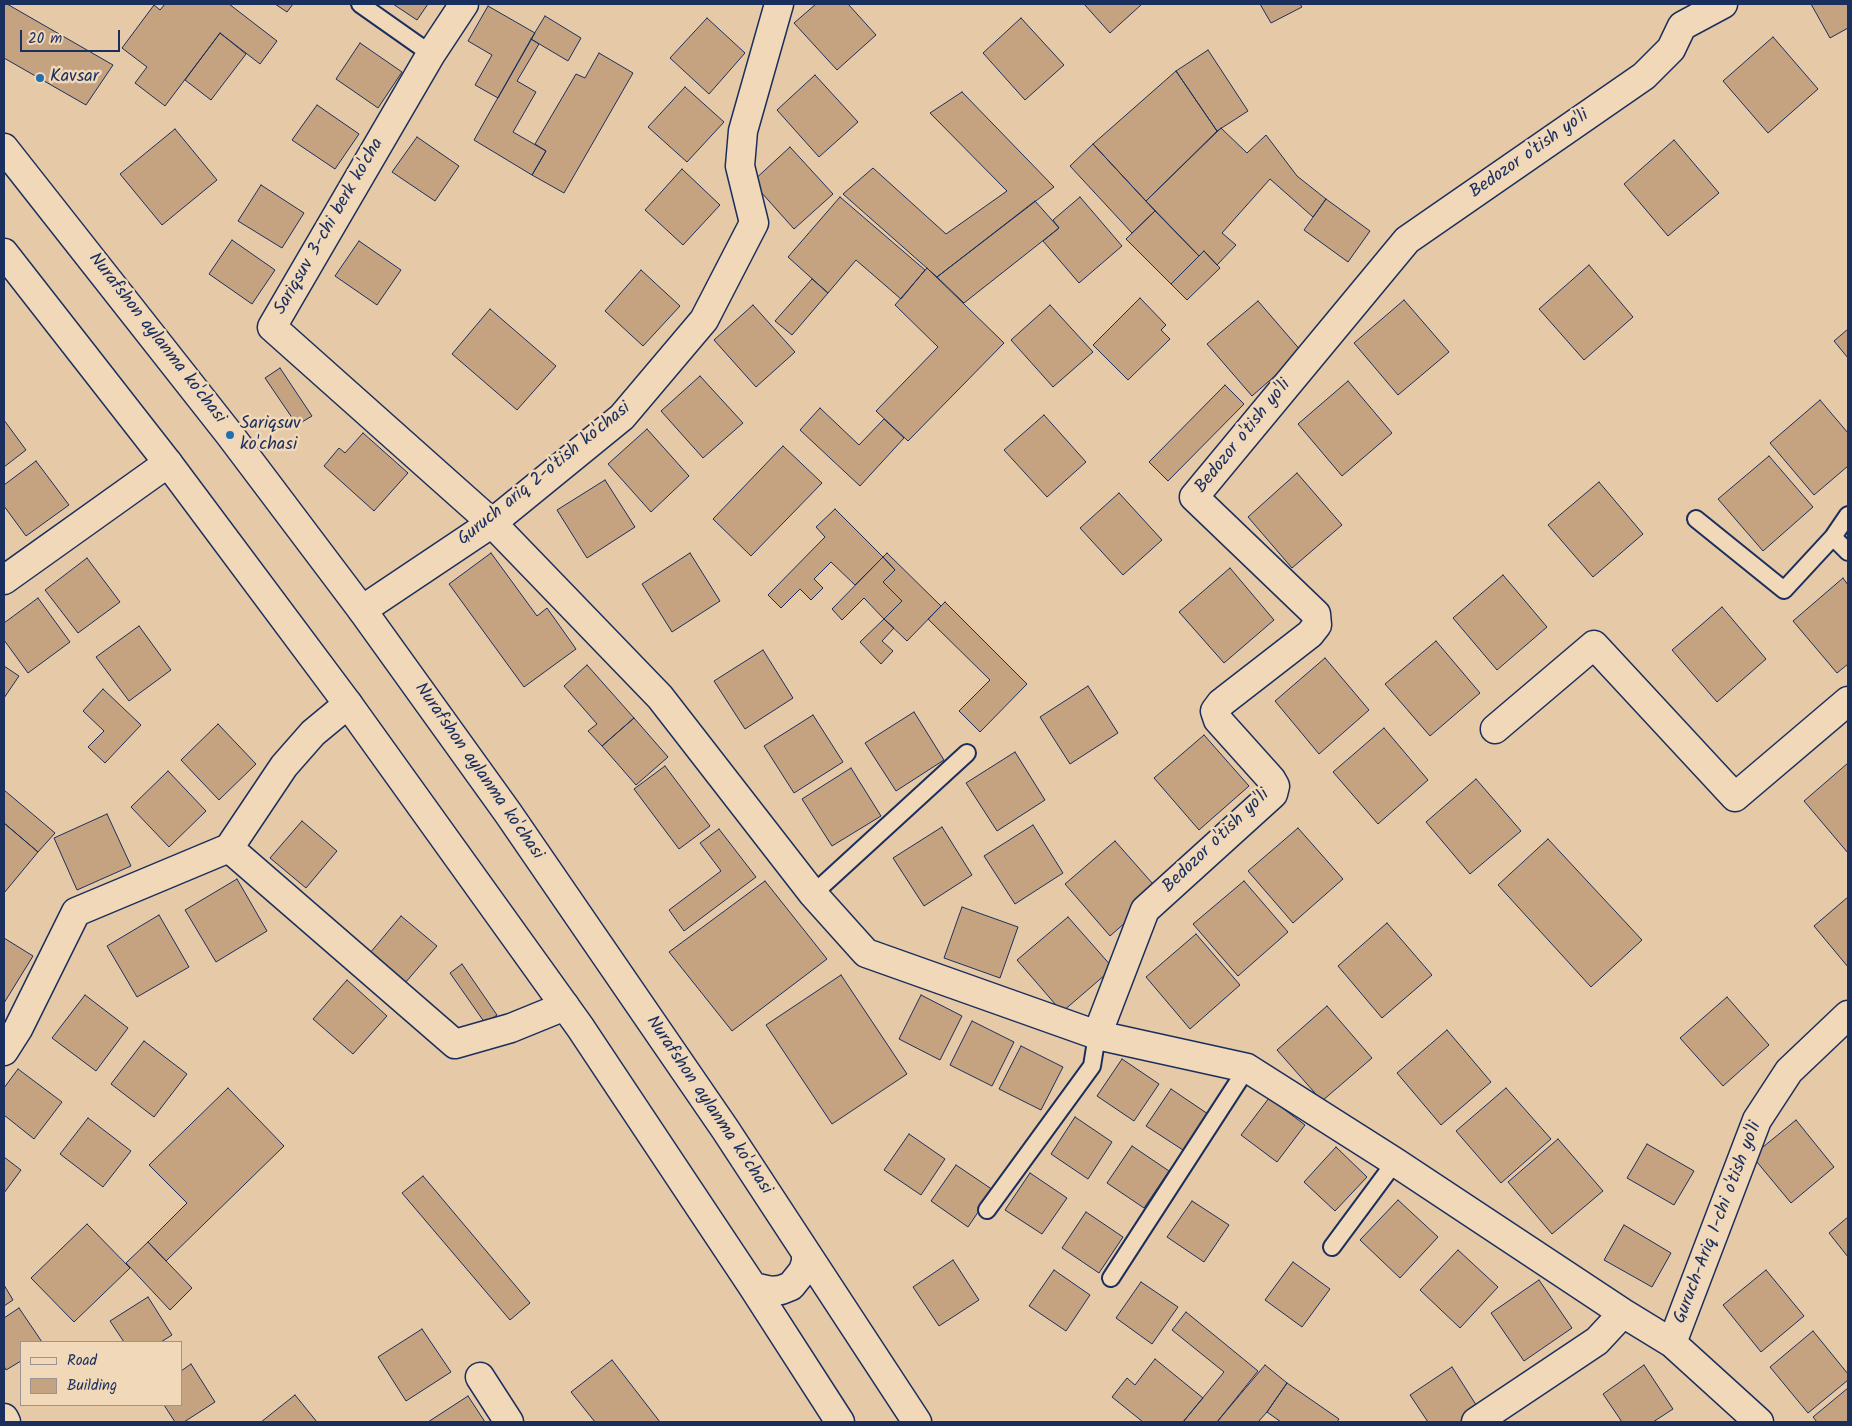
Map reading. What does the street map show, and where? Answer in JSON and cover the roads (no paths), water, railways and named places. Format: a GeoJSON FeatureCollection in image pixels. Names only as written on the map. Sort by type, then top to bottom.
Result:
{"type":"FeatureCollection","features":[{"type":"Feature","properties":{"kind":"street","name":"Sariqsuv 3-chi berk ko'cha"},"geometry":{"type":"LineString","coordinates":[[464,4],[431,54],[272,327],[492,523]]}},
{"type":"Feature","properties":{"kind":"street","name":"Guruch ariq 2-o'tish ko'chasi"},"geometry":{"type":"LineString","coordinates":[[362,610],[492,523],[622,417],[704,320],[754,223],[740,166],[743,131],[779,4]]}},
{"type":"Feature","properties":{"kind":"street","name":"Bedozor o'tish yo'li"},"geometry":{"type":"LineString","coordinates":[[1097,1035],[1145,910],[1273,794],[1275,786],[1271,779],[1218,720],[1215,711],[1222,703],[1310,634],[1317,625],[1316,614],[1194,498],[1407,240],[1644,76],[1671,49],[1682,26],[1723,4]]}},
{"type":"Feature","properties":{"kind":"street","name":"Nurafshon aylanma ko'chasi"},"geometry":{"type":"LineString","coordinates":[[4,148],[230,435],[362,610],[508,813],[623,978],[917,1422]]}},
{"type":"Feature","properties":{"kind":"street"},"geometry":{"type":"LineString","coordinates":[[4,253],[168,464],[348,704],[564,1006],[840,1422]]}},
{"type":"Feature","properties":{"kind":"street"},"geometry":{"type":"LineString","coordinates":[[4,580],[168,464]]}},
{"type":"Feature","properties":{"kind":"street"},"geometry":{"type":"LineString","coordinates":[[492,523],[660,698],[813,894],[866,953],[1097,1035],[1247,1068],[1395,1162],[1622,1314],[1672,1343],[1759,1422]]}},
{"type":"Feature","properties":{"kind":"street"},"geometry":{"type":"LineString","coordinates":[[1495,728],[1594,645],[1735,797],[1848,701]]}},
{"type":"Feature","properties":{"kind":"street"},"geometry":{"type":"LineString","coordinates":[[4,1051],[18,1029],[76,912],[228,848],[284,766],[313,733],[348,704]]}},
{"type":"Feature","properties":{"kind":"street"},"geometry":{"type":"LineString","coordinates":[[228,848],[455,1044],[511,1028],[564,1006]]}},
{"type":"Feature","properties":{"kind":"street","name":"Guruch-Ariq 1-chi o'tish yo'li"},"geometry":{"type":"LineString","coordinates":[[1672,1343],[1758,1120],[1789,1071],[1848,1015]]}},
{"type":"Feature","properties":{"kind":"street"},"geometry":{"type":"LineString","coordinates":[[752,1287],[771,1291],[792,1286],[803,1271],[806,1253]]}},
{"type":"Feature","properties":{"kind":"street"},"geometry":{"type":"LineString","coordinates":[[1476,1422],[1597,1341],[1622,1314]]}},
{"type":"Feature","properties":{"kind":"street"},"geometry":{"type":"LineString","coordinates":[[480,1378],[509,1422]]}},
{"type":"Feature","properties":{"kind":"street"},"geometry":{"type":"LineString","coordinates":[[4,1418],[6,1422]]}},
{"type":"Feature","properties":{"kind":"lane"},"geometry":{"type":"LineString","coordinates":[[360,4],[431,54]]}},
{"type":"Feature","properties":{"kind":"lane"},"geometry":{"type":"LineString","coordinates":[[1696,519],[1784,590],[1833,537],[1848,515]]}},
{"type":"Feature","properties":{"kind":"lane"},"geometry":{"type":"LineString","coordinates":[[1833,537],[1848,552]]}},
{"type":"Feature","properties":{"kind":"lane"},"geometry":{"type":"LineString","coordinates":[[813,894],[967,753]]}},
{"type":"Feature","properties":{"kind":"lane"},"geometry":{"type":"LineString","coordinates":[[987,1210],[1092,1066],[1097,1035]]}},
{"type":"Feature","properties":{"kind":"lane"},"geometry":{"type":"LineString","coordinates":[[1111,1278],[1247,1068]]}},
{"type":"Feature","properties":{"kind":"lane"},"geometry":{"type":"LineString","coordinates":[[1332,1247],[1395,1162]]}},
{"type":"Feature","properties":{"kind":"place","name":"Kavsar"},"geometry":{"type":"Point","coordinates":[40,78]}},
{"type":"Feature","properties":{"kind":"place","name":"Sariqsuv ko'chasi"},"geometry":{"type":"Point","coordinates":[230,435]}}]}
